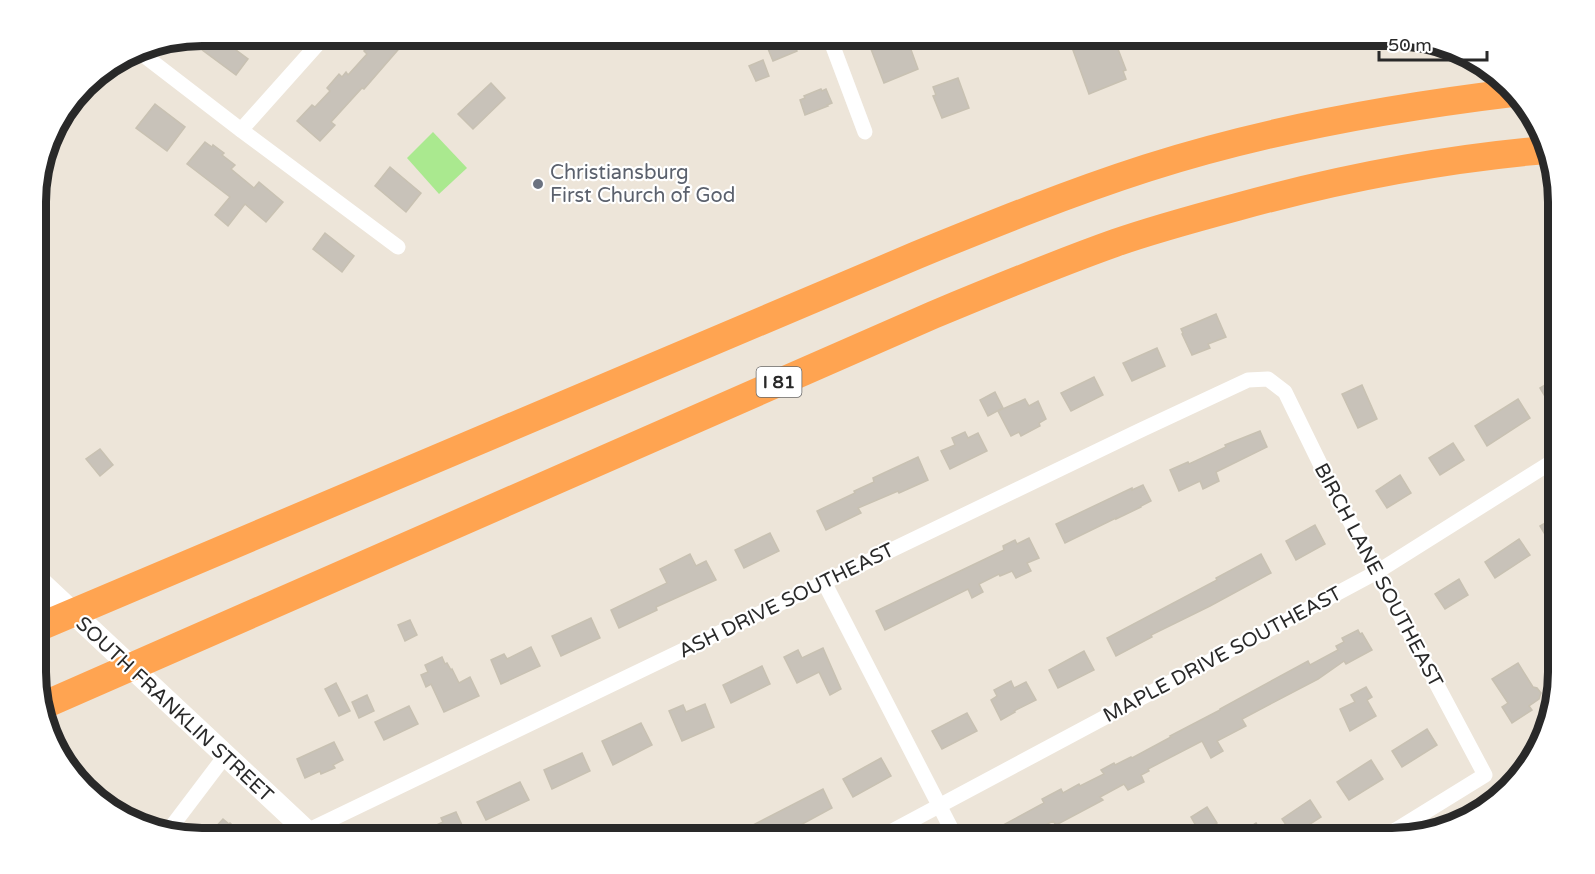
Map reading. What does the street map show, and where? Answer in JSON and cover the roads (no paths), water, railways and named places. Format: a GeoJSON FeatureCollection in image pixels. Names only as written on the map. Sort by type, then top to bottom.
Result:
{"type":"FeatureCollection","features":[{"type":"Feature","properties":{"kind":"highway"},"geometry":{"type":"LineString","coordinates":[[46,624],[917,255],[1044,204],[1148,168],[1246,140],[1343,118],[1505,94]]}},
{"type":"Feature","properties":{"kind":"highway","name":"I 81"},"geometry":{"type":"LineString","coordinates":[[50,702],[922,320],[1032,274],[1106,247],[1284,194],[1442,162],[1539,151]]}},
{"type":"Feature","properties":{"kind":"main road","name":"SOUTH FRANKLIN STREET"},"geometry":{"type":"LineString","coordinates":[[46,588],[303,828]]}},
{"type":"Feature","properties":{"kind":"street"},"geometry":{"type":"LineString","coordinates":[[833,46],[865,132]]}},
{"type":"Feature","properties":{"kind":"street"},"geometry":{"type":"LineString","coordinates":[[241,130],[315,47]]}},
{"type":"Feature","properties":{"kind":"street"},"geometry":{"type":"LineString","coordinates":[[146,57],[398,246]]}},
{"type":"Feature","properties":{"kind":"street","name":"ASH DRIVE SOUTHEAST"},"geometry":{"type":"LineString","coordinates":[[322,828],[1067,465],[1248,380],[1268,380]]}},
{"type":"Feature","properties":{"kind":"street","name":"BIRCH LANE SOUTHEAST"},"geometry":{"type":"LineString","coordinates":[[1268,380],[1285,392],[1328,480],[1485,775],[1401,827]]}},
{"type":"Feature","properties":{"kind":"street","name":"MAPLE DRIVE SOUTHEAST"},"geometry":{"type":"LineString","coordinates":[[899,827],[1377,572],[1548,464]]}},
{"type":"Feature","properties":{"kind":"street"},"geometry":{"type":"LineString","coordinates":[[824,582],[950,827]]}},
{"type":"Feature","properties":{"kind":"street"},"geometry":{"type":"LineString","coordinates":[[173,824],[225,756]]}},
{"type":"Feature","properties":{"kind":"place","name":"Christiansburg First Church of God"},"geometry":{"type":"Point","coordinates":[538,184]}}]}
